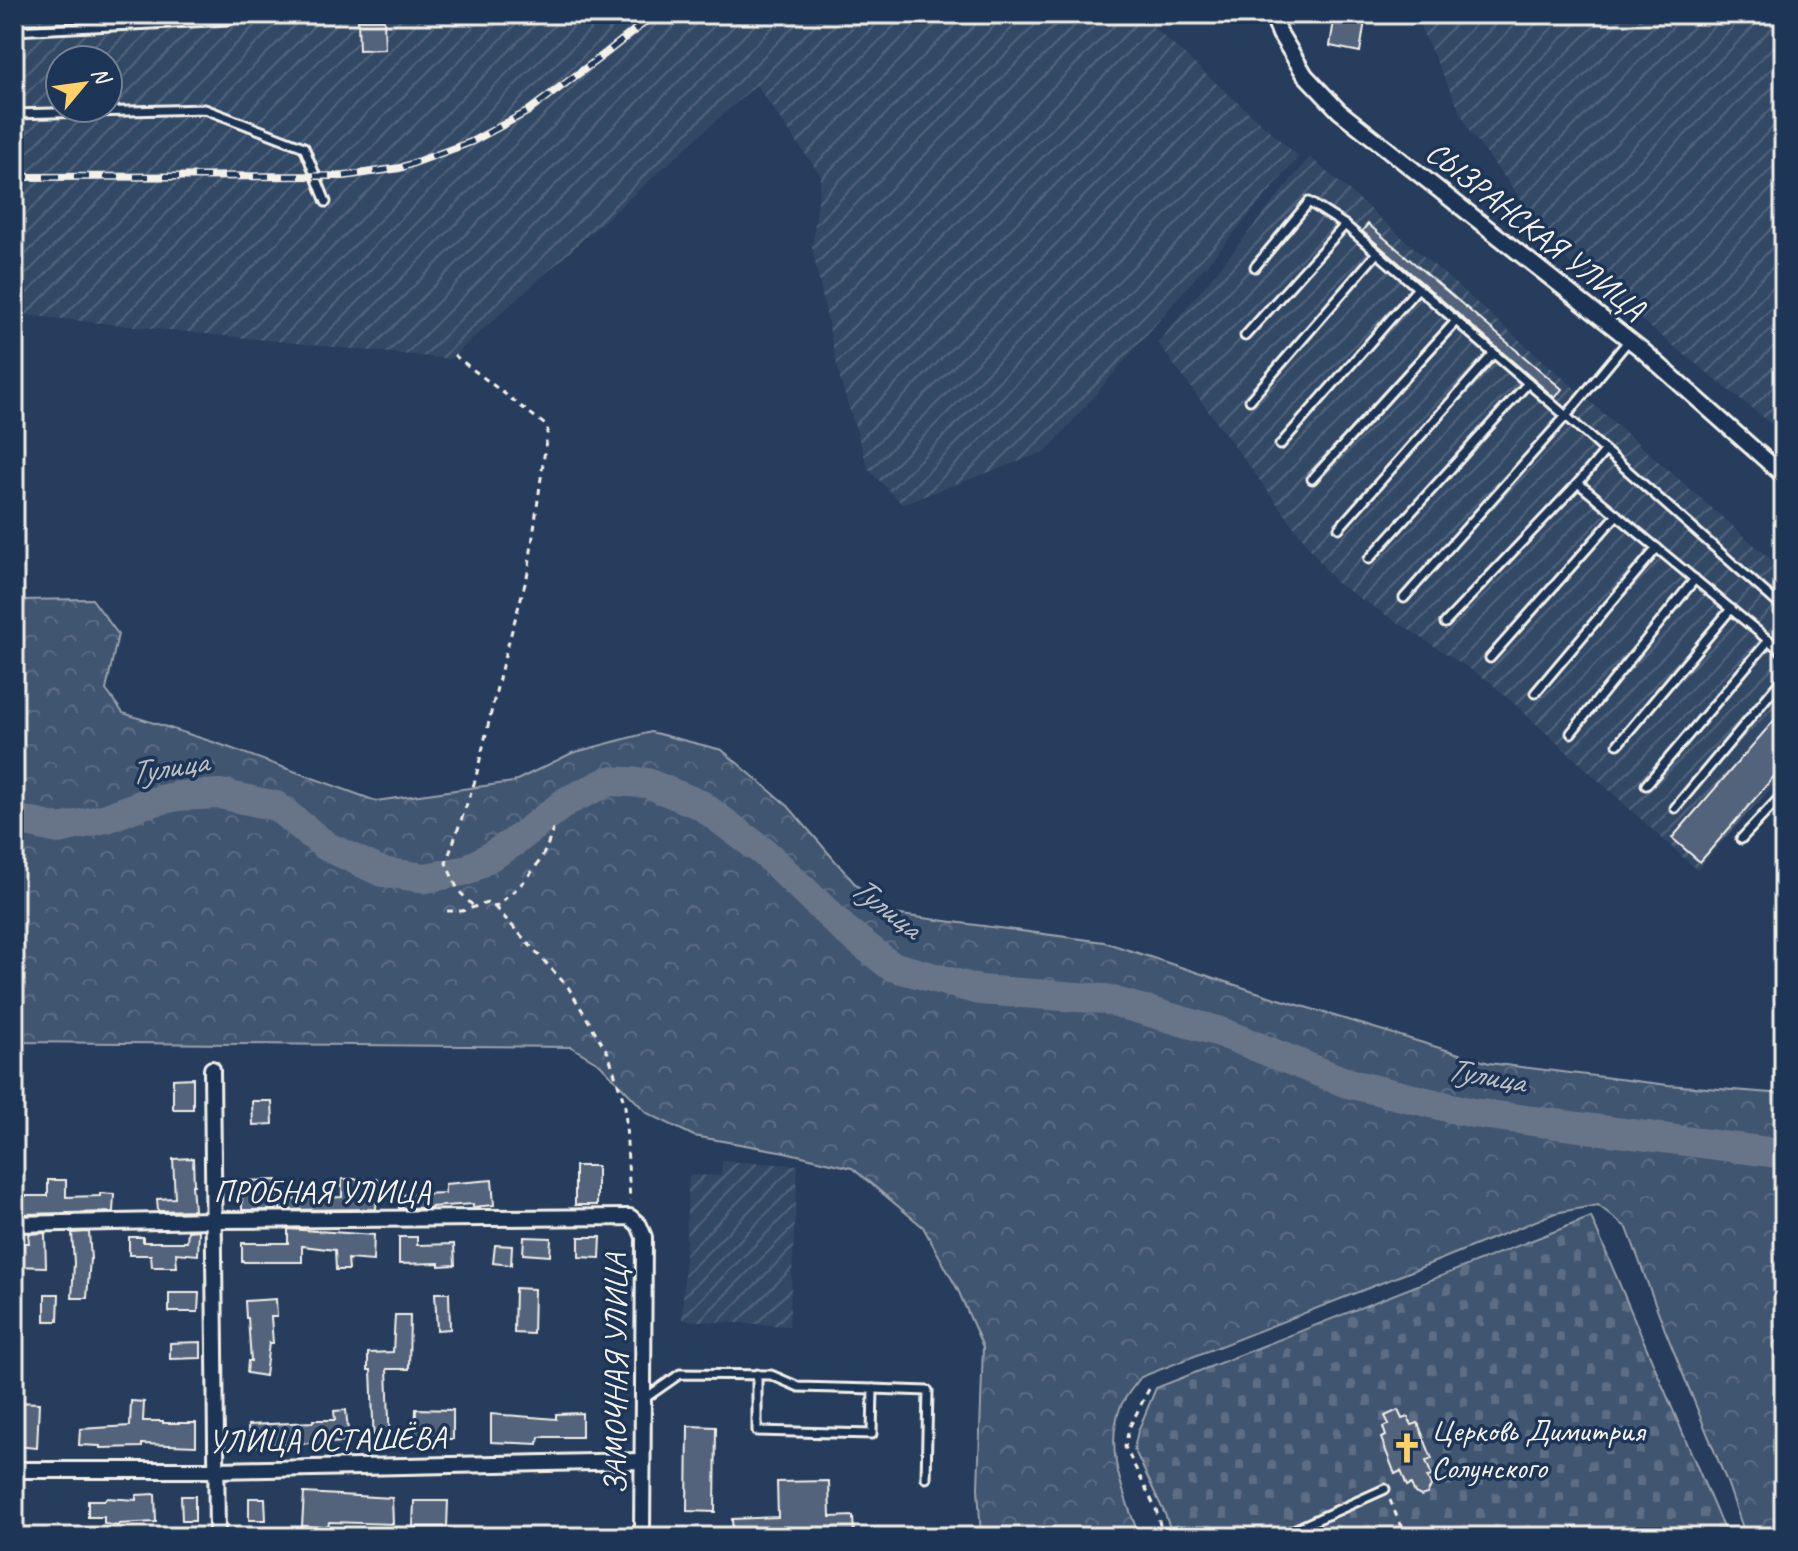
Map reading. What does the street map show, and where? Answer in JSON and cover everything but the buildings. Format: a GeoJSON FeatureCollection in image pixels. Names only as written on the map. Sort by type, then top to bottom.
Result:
{"type":"FeatureCollection","features":[{"type":"Feature","properties":{"kind":"street","name":"СЫЗРАНСКАЯ УЛИЦА"},"geometry":{"type":"LineString","coordinates":[[1272,14],[1280,34],[1305,75],[1339,111],[1629,340],[1784,476]]}},
{"type":"Feature","properties":{"kind":"street"},"geometry":{"type":"LineString","coordinates":[[212,1069],[217,1537]]}},
{"type":"Feature","properties":{"kind":"street","name":"ПРОБНАЯ УЛИЦА"},"geometry":{"type":"LineString","coordinates":[[14,1224],[630,1217]]}},
{"type":"Feature","properties":{"kind":"street","name":"ЗАМОЧНАЯ УЛИЦА"},"geometry":{"type":"LineString","coordinates":[[630,1217],[639,1225],[644,1237],[642,1537]]}},
{"type":"Feature","properties":{"kind":"street","name":"УЛИЦА ОСТАШЁВА"},"geometry":{"type":"LineString","coordinates":[[14,1470],[216,1470],[642,1461]]}},
{"type":"Feature","properties":{"kind":"lane"},"geometry":{"type":"LineString","coordinates":[[14,31],[230,20]]}},
{"type":"Feature","properties":{"kind":"lane"},"geometry":{"type":"LineString","coordinates":[[14,114],[205,109],[304,147],[326,202]]}},
{"type":"Feature","properties":{"kind":"lane"},"geometry":{"type":"LineString","coordinates":[[1255,267],[1309,202],[1345,225],[1784,609]]}},
{"type":"Feature","properties":{"kind":"lane"},"geometry":{"type":"LineString","coordinates":[[1245,336],[1345,225]]}},
{"type":"Feature","properties":{"kind":"lane"},"geometry":{"type":"LineString","coordinates":[[1250,400],[1377,253]]}},
{"type":"Feature","properties":{"kind":"lane"},"geometry":{"type":"LineString","coordinates":[[1280,445],[1418,288]]}},
{"type":"Feature","properties":{"kind":"lane"},"geometry":{"type":"LineString","coordinates":[[1312,479],[1456,321]]}},
{"type":"Feature","properties":{"kind":"lane"},"geometry":{"type":"LineString","coordinates":[[1404,598],[1566,416],[1629,340]]}},
{"type":"Feature","properties":{"kind":"lane"},"geometry":{"type":"LineString","coordinates":[[1339,528],[1494,353]]}},
{"type":"Feature","properties":{"kind":"lane"},"geometry":{"type":"LineString","coordinates":[[1369,559],[1528,383]]}},
{"type":"Feature","properties":{"kind":"lane"},"geometry":{"type":"LineString","coordinates":[[1445,623],[1605,451]]}},
{"type":"Feature","properties":{"kind":"lane"},"geometry":{"type":"LineString","coordinates":[[1578,483],[1784,653]]}},
{"type":"Feature","properties":{"kind":"lane"},"geometry":{"type":"LineString","coordinates":[[1490,658],[1617,515]]}},
{"type":"Feature","properties":{"kind":"lane"},"geometry":{"type":"LineString","coordinates":[[1535,693],[1657,548]]}},
{"type":"Feature","properties":{"kind":"lane"},"geometry":{"type":"LineString","coordinates":[[1571,733],[1695,579]]}},
{"type":"Feature","properties":{"kind":"lane"},"geometry":{"type":"LineString","coordinates":[[1618,744],[1731,609]]}},
{"type":"Feature","properties":{"kind":"lane"},"geometry":{"type":"LineString","coordinates":[[1646,785],[1769,640]]}},
{"type":"Feature","properties":{"kind":"lane"},"geometry":{"type":"LineString","coordinates":[[1675,808],[1784,677]]}},
{"type":"Feature","properties":{"kind":"lane"},"geometry":{"type":"LineString","coordinates":[[1741,839],[1784,793]]}},
{"type":"Feature","properties":{"kind":"lane"},"geometry":{"type":"LineString","coordinates":[[642,1400],[680,1374],[757,1374],[771,1375],[799,1387],[928,1391],[926,1478]]}},
{"type":"Feature","properties":{"kind":"lane"},"geometry":{"type":"LineString","coordinates":[[757,1374],[757,1431],[872,1434],[873,1389]]}},
{"type":"Feature","properties":{"kind":"lane"},"geometry":{"type":"LineString","coordinates":[[1278,1537],[1385,1489]]}},
{"type":"Feature","properties":{"kind":"path"},"geometry":{"type":"LineString","coordinates":[[454,355],[548,427],[528,573],[475,781],[446,863],[458,890],[474,907]]}},
{"type":"Feature","properties":{"kind":"path"},"geometry":{"type":"LineString","coordinates":[[495,907],[537,867],[549,847],[554,825]]}},
{"type":"Feature","properties":{"kind":"path"},"geometry":{"type":"LineString","coordinates":[[447,911],[462,911],[487,903],[495,907],[568,987],[608,1053],[625,1105],[630,1217]]}},
{"type":"Feature","properties":{"kind":"path"},"geometry":{"type":"LineString","coordinates":[[1149,1389],[1129,1428],[1125,1447],[1156,1509],[1163,1537]]}},
{"type":"Feature","properties":{"kind":"path"},"geometry":{"type":"LineString","coordinates":[[1385,1489],[1399,1522],[1412,1537]]}},
{"type":"Feature","properties":{"kind":"shaded area"},"geometry":{"type":"Polygon","coordinates":[[[14,14],[1169,14],[1153,27],[1299,157],[1047,451],[902,504],[869,470],[841,383],[812,248],[821,176],[756,85],[450,359],[14,314],[14,14]]]}},
{"type":"Feature","properties":{"kind":"shaded area"},"geometry":{"type":"Polygon","coordinates":[[[1419,14],[1784,14],[1784,434],[1570,263],[1470,132],[1421,29],[1419,14]]]}},
{"type":"Feature","properties":{"kind":"shaded area"},"geometry":{"type":"Polygon","coordinates":[[[1310,157],[1784,571],[1784,773],[1697,870],[1490,682],[1335,582],[1158,343],[1310,157]]]}},
{"type":"Feature","properties":{"kind":"shaded area"},"geometry":{"type":"Polygon","coordinates":[[[722,1161],[798,1165],[789,1326],[682,1320],[689,1175],[721,1176],[722,1161]]]}},
{"type":"Feature","properties":{"kind":"green space"},"geometry":{"type":"Polygon","coordinates":[[[92,599],[118,634],[106,690],[123,713],[376,801],[513,782],[572,753],[651,732],[722,750],[788,806],[856,885],[893,914],[1104,942],[1489,1063],[1668,1085],[1784,1094],[1784,1537],[1746,1537],[1627,1228],[1598,1205],[1555,1213],[1141,1377],[1120,1408],[1114,1440],[1118,1472],[1137,1537],[981,1537],[978,1488],[983,1347],[958,1290],[923,1227],[852,1168],[694,1136],[647,1113],[600,1064],[571,1047],[14,1042],[14,600],[92,599]]]}},
{"type":"Feature","properties":{"kind":"green space"},"geometry":{"type":"Polygon","coordinates":[[[1591,1217],[1727,1537],[1173,1537],[1134,1449],[1156,1388],[1591,1217]]]}},
{"type":"Feature","properties":{"kind":"waterway","name":"Тулица"},"geometry":{"type":"LineString","coordinates":[[14,819],[59,829],[178,796],[220,794],[276,806],[326,846],[382,872],[426,878],[468,870],[514,842],[567,801],[609,781],[647,783],[701,805],[765,853],[844,929],[891,966],[979,990],[1105,999],[1220,1032],[1347,1083],[1473,1113],[1784,1154]]}},
{"type":"Feature","properties":{"kind":"railway"},"geometry":{"type":"LineString","coordinates":[[14,177],[344,176],[400,168],[471,142],[527,112],[655,14]]}},
{"type":"Feature","properties":{"kind":"place","name":"Церковь Димитрия Солунского"},"geometry":{"type":"Point","coordinates":[1407,1448]}}]}
